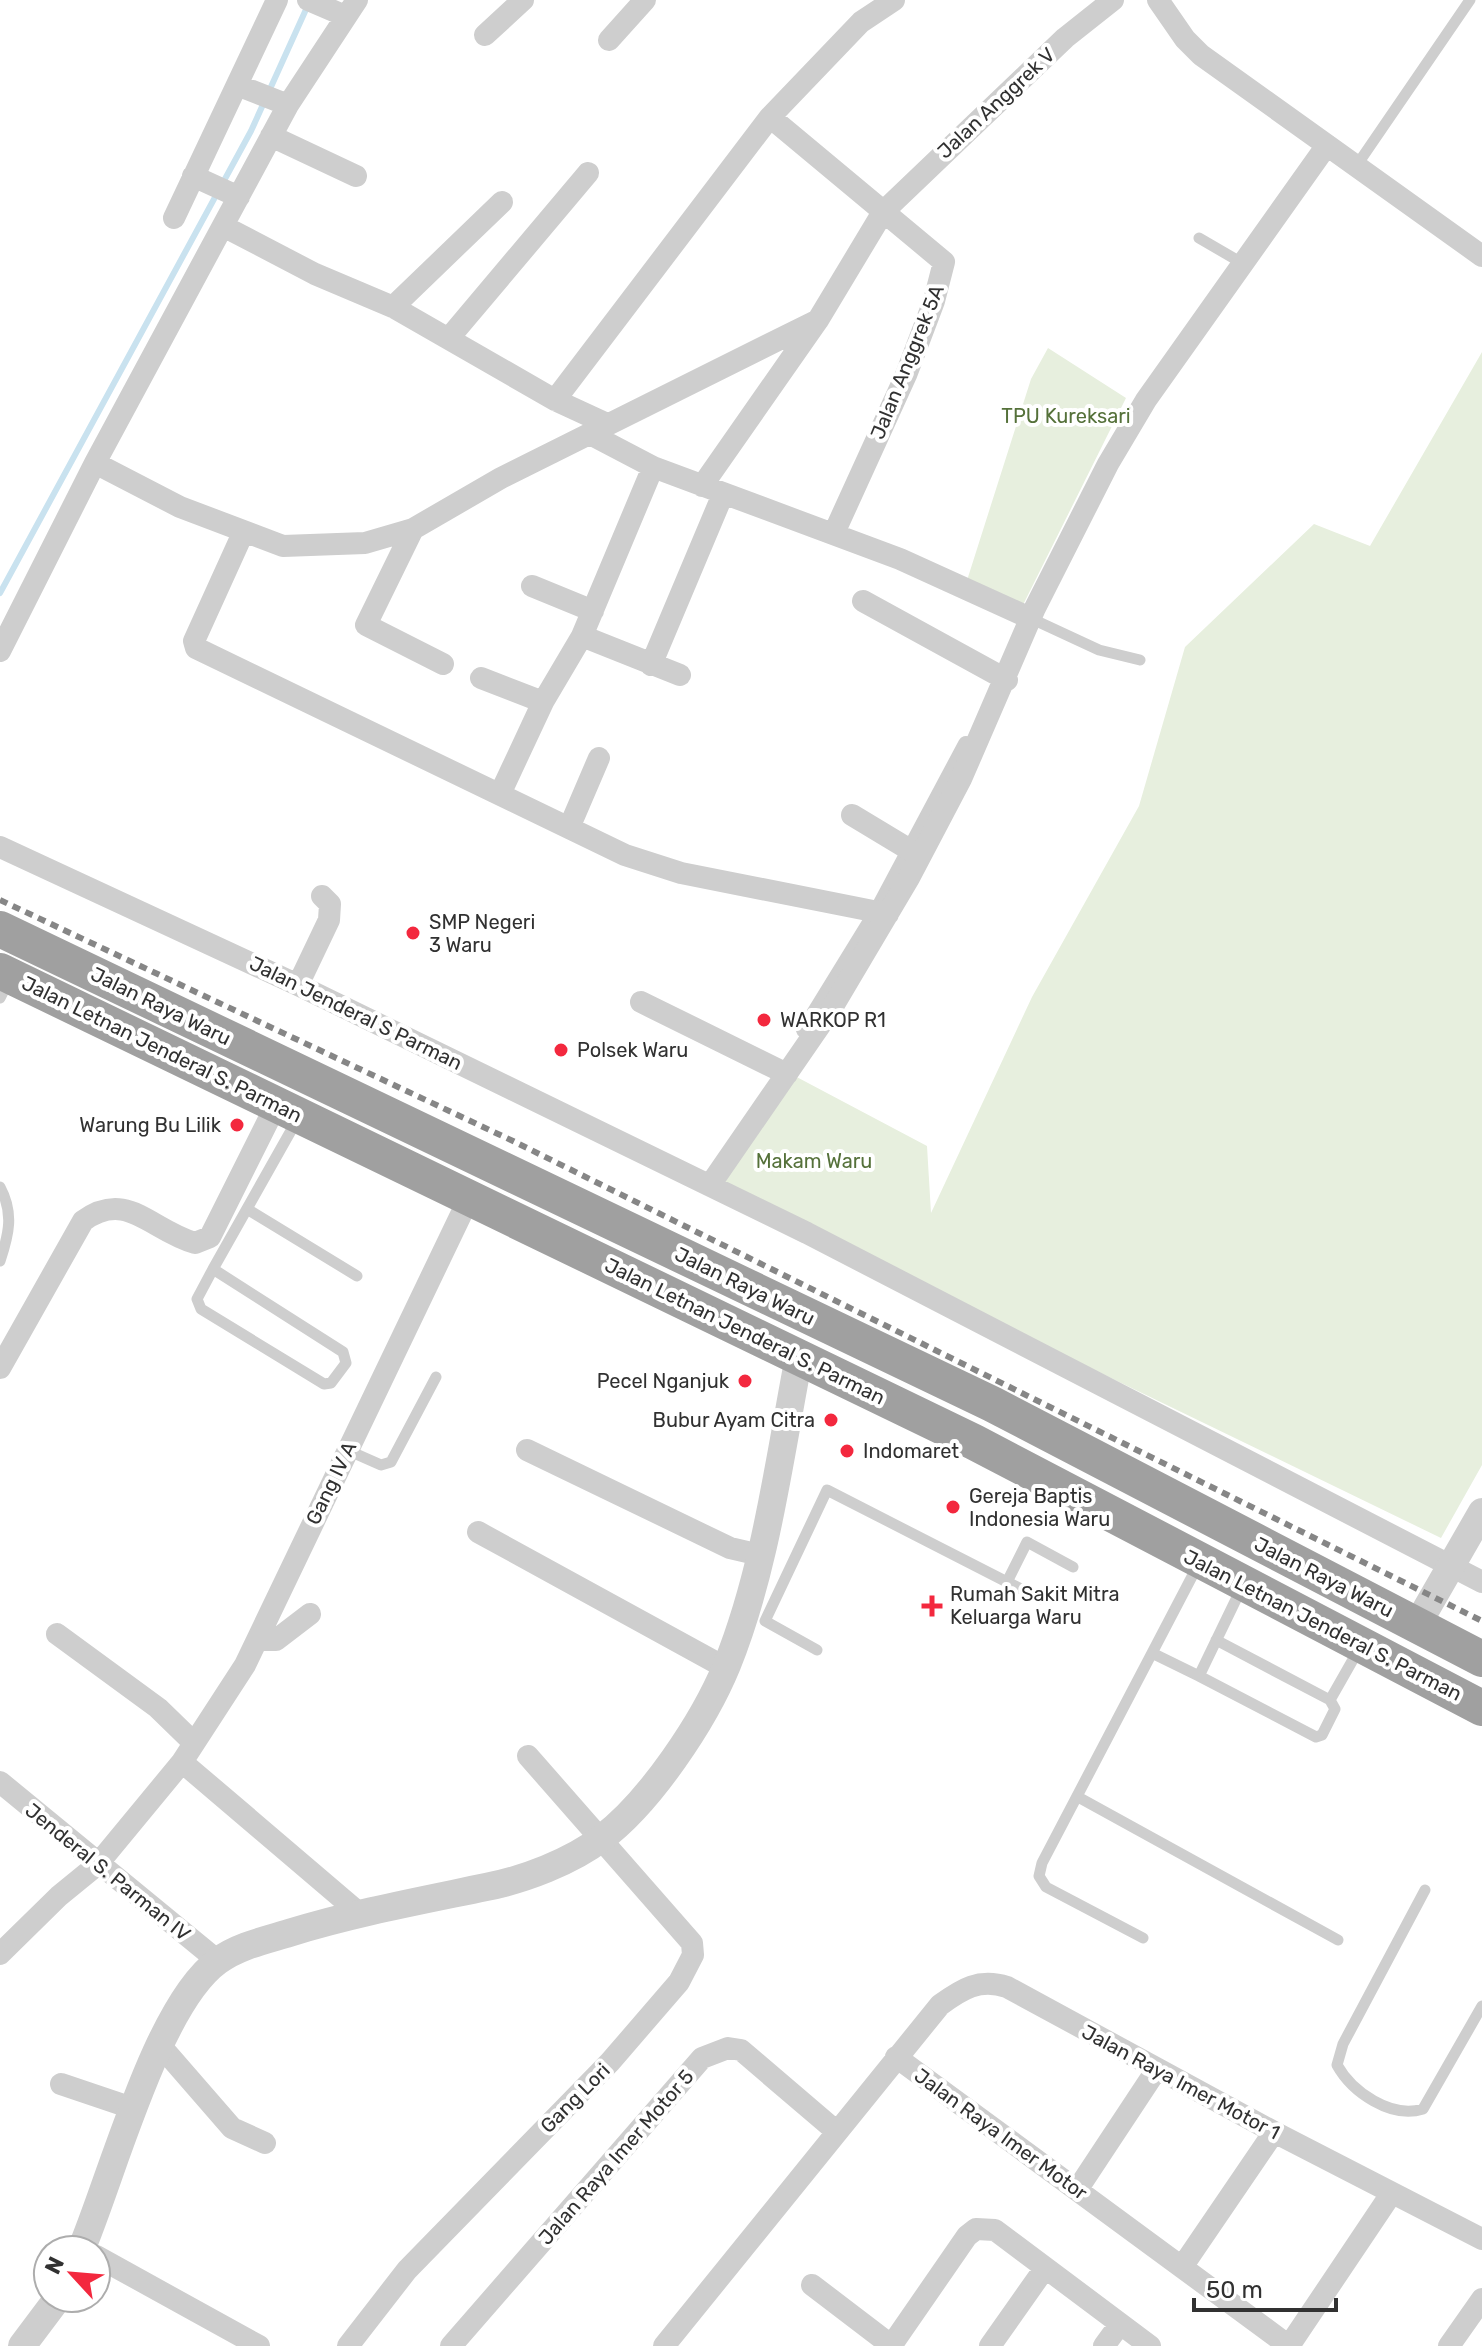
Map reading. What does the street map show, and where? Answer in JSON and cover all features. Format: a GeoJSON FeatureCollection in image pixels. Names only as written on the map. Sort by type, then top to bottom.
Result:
{"type":"FeatureCollection","features":[{"type":"Feature","properties":{"kind":"highway","name":"Jalan Raya Waru"},"geometry":{"type":"LineString","coordinates":[[0,929],[992,1404],[1482,1659]]}},
{"type":"Feature","properties":{"kind":"highway","name":"Jalan Letnan Jenderal S. Parman"},"geometry":{"type":"LineString","coordinates":[[4,981],[288,1110],[974,1442],[1482,1708]]}},
{"type":"Feature","properties":{"kind":"highway"},"geometry":{"type":"LineString","coordinates":[[974,1442],[975,1419],[992,1404]]}},
{"type":"Feature","properties":{"kind":"street"},"geometry":{"type":"LineString","coordinates":[[271,136],[263,96],[277,0]]}},
{"type":"Feature","properties":{"kind":"street"},"geometry":{"type":"LineString","coordinates":[[485,35],[523,0]]}},
{"type":"Feature","properties":{"kind":"street"},"geometry":{"type":"LineString","coordinates":[[609,40],[645,0]]}},
{"type":"Feature","properties":{"kind":"street"},"geometry":{"type":"LineString","coordinates":[[555,400],[770,117],[861,22],[894,0]]}},
{"type":"Feature","properties":{"kind":"street","name":"Jalan Anggrek V"},"geometry":{"type":"LineString","coordinates":[[651,665],[712,490],[883,212],[1065,38],[1113,0]]}},
{"type":"Feature","properties":{"kind":"street"},"geometry":{"type":"LineString","coordinates":[[1158,0],[1185,39],[1201,55],[1482,256]]}},
{"type":"Feature","properties":{"kind":"street"},"geometry":{"type":"LineString","coordinates":[[311,2],[350,8]]}},
{"type":"Feature","properties":{"kind":"street"},"geometry":{"type":"LineString","coordinates":[[0,651],[95,463],[223,226],[216,186],[263,96],[350,8]]}},
{"type":"Feature","properties":{"kind":"street","name":"Jalan Anggrek 5A"},"geometry":{"type":"LineString","coordinates":[[770,117],[883,212],[941,256],[943,272],[906,375],[834,533]]}},
{"type":"Feature","properties":{"kind":"street"},"geometry":{"type":"LineString","coordinates":[[271,136],[356,176]]}},
{"type":"Feature","properties":{"kind":"street"},"geometry":{"type":"LineString","coordinates":[[174,218],[216,186],[271,136]]}},
{"type":"Feature","properties":{"kind":"street"},"geometry":{"type":"LineString","coordinates":[[709,1184],[882,913],[914,853],[961,779],[1030,618],[1108,464],[1146,400],[1327,145]]}},
{"type":"Feature","properties":{"kind":"street"},"geometry":{"type":"LineString","coordinates":[[449,338],[588,173]]}},
{"type":"Feature","properties":{"kind":"street"},"geometry":{"type":"LineString","coordinates":[[393,307],[502,202]]}},
{"type":"Feature","properties":{"kind":"street"},"geometry":{"type":"LineString","coordinates":[[223,226],[315,274],[393,307],[449,338],[555,400],[653,467],[900,559],[1030,618]]}},
{"type":"Feature","properties":{"kind":"street"},"geometry":{"type":"LineString","coordinates":[[95,463],[180,507],[283,546],[365,543],[413,529],[501,478],[818,320]]}},
{"type":"Feature","properties":{"kind":"street"},"geometry":{"type":"LineString","coordinates":[[500,794],[543,702],[582,636],[653,467]]}},
{"type":"Feature","properties":{"kind":"street"},"geometry":{"type":"LineString","coordinates":[[413,529],[366,625],[443,664]]}},
{"type":"Feature","properties":{"kind":"street"},"geometry":{"type":"LineString","coordinates":[[243,533],[194,641],[196,648],[625,855],[681,873],[882,913]]}},
{"type":"Feature","properties":{"kind":"street"},"geometry":{"type":"LineString","coordinates":[[532,586],[593,611]]}},
{"type":"Feature","properties":{"kind":"street"},"geometry":{"type":"LineString","coordinates":[[863,601],[1004,679]]}},
{"type":"Feature","properties":{"kind":"street"},"geometry":{"type":"LineString","coordinates":[[582,636],[680,675]]}},
{"type":"Feature","properties":{"kind":"street"},"geometry":{"type":"LineString","coordinates":[[481,678],[543,702]]}},
{"type":"Feature","properties":{"kind":"street"},"geometry":{"type":"LineString","coordinates":[[569,828],[599,758]]}},
{"type":"Feature","properties":{"kind":"street"},"geometry":{"type":"LineString","coordinates":[[852,815],[914,853]]}},
{"type":"Feature","properties":{"kind":"street","name":"Jalan Jenderal S Parman"},"geometry":{"type":"LineString","coordinates":[[0,847],[298,985],[709,1184],[1110,1387],[1482,1582]]}},
{"type":"Feature","properties":{"kind":"street"},"geometry":{"type":"LineString","coordinates":[[298,985],[329,920],[330,904],[322,896]]}},
{"type":"Feature","properties":{"kind":"street"},"geometry":{"type":"LineString","coordinates":[[641,1002],[782,1071]]}},
{"type":"Feature","properties":{"kind":"street"},"geometry":{"type":"LineString","coordinates":[[0,1368],[83,1221],[100,1209],[114,1206],[195,1243],[210,1237],[288,1110]]}},
{"type":"Feature","properties":{"kind":"street","name":"Gang IV A"},"geometry":{"type":"LineString","coordinates":[[0,1954],[59,1896],[97,1865],[188,1752],[258,1640],[469,1198]]}},
{"type":"Feature","properties":{"kind":"street"},"geometry":{"type":"LineString","coordinates":[[92,2234],[159,2044],[177,2012],[218,1961],[255,1943],[358,1912],[498,1885],[568,1858],[602,1838],[660,1776],[726,1668],[760,1555],[799,1357]]}},
{"type":"Feature","properties":{"kind":"street"},"geometry":{"type":"LineString","coordinates":[[527,1450],[730,1548],[760,1555]]}},
{"type":"Feature","properties":{"kind":"street"},"geometry":{"type":"LineString","coordinates":[[1417,1625],[1482,1512]]}},
{"type":"Feature","properties":{"kind":"street"},"geometry":{"type":"LineString","coordinates":[[478,1532],[726,1668]]}},
{"type":"Feature","properties":{"kind":"street"},"geometry":{"type":"LineString","coordinates":[[258,1640],[276,1640],[310,1614]]}},
{"type":"Feature","properties":{"kind":"street"},"geometry":{"type":"LineString","coordinates":[[57,1634],[158,1708],[188,1752],[358,1912]]}},
{"type":"Feature","properties":{"kind":"street","name":"Gang Lori"},"geometry":{"type":"LineString","coordinates":[[348,2346],[407,2270],[610,2062],[689,1968],[693,1955],[692,1943],[528,1756]]}},
{"type":"Feature","properties":{"kind":"street","name":"Jenderal S. Parman IV"},"geometry":{"type":"LineString","coordinates":[[0,1782],[97,1865],[218,1961]]}},
{"type":"Feature","properties":{"kind":"street","name":"Jalan Raya Imer Motor 1"},"geometry":{"type":"LineString","coordinates":[[896,2057],[940,2005],[963,1988],[989,1981],[1007,1987],[1274,2132],[1482,2239]]}},
{"type":"Feature","properties":{"kind":"street"},"geometry":{"type":"LineString","coordinates":[[159,2044],[232,2128],[265,2143]]}},
{"type":"Feature","properties":{"kind":"street","name":"Jalan Raya Imer Motor 5"},"geometry":{"type":"LineString","coordinates":[[451,2346],[702,2058],[728,2048],[741,2050],[837,2132]]}},
{"type":"Feature","properties":{"kind":"street","name":"Jalan Raya Imer Motor"},"geometry":{"type":"LineString","coordinates":[[664,2346],[896,2057],[1289,2346]]}},
{"type":"Feature","properties":{"kind":"street"},"geometry":{"type":"LineString","coordinates":[[1077,2190],[1157,2069]]}},
{"type":"Feature","properties":{"kind":"street"},"geometry":{"type":"LineString","coordinates":[[61,2084],[135,2109]]}},
{"type":"Feature","properties":{"kind":"street"},"geometry":{"type":"LineString","coordinates":[[1182,2267],[1274,2132]]}},
{"type":"Feature","properties":{"kind":"street"},"geometry":{"type":"LineString","coordinates":[[1289,2346],[1391,2194]]}},
{"type":"Feature","properties":{"kind":"street"},"geometry":{"type":"LineString","coordinates":[[812,2285],[892,2346],[967,2236],[976,2229],[995,2230],[1150,2346]]}},
{"type":"Feature","properties":{"kind":"street"},"geometry":{"type":"LineString","coordinates":[[112,2265],[259,2346]]}},
{"type":"Feature","properties":{"kind":"street"},"geometry":{"type":"LineString","coordinates":[[990,2346],[1045,2268]]}},
{"type":"Feature","properties":{"kind":"street"},"geometry":{"type":"LineString","coordinates":[[1449,2346],[1482,2299]]}},
{"type":"Feature","properties":{"kind":"street"},"geometry":{"type":"LineString","coordinates":[[22,2346],[46,2314]]}},
{"type":"Feature","properties":{"kind":"street"},"geometry":{"type":"LineString","coordinates":[[1104,2346],[1120,2324]]}},
{"type":"Feature","properties":{"kind":"lane"},"geometry":{"type":"LineString","coordinates":[[1357,165],[1470,0]]}},
{"type":"Feature","properties":{"kind":"lane"},"geometry":{"type":"LineString","coordinates":[[1199,238],[1242,263]]}},
{"type":"Feature","properties":{"kind":"lane"},"geometry":{"type":"LineString","coordinates":[[1030,618],[1099,650],[1140,660]]}},
{"type":"Feature","properties":{"kind":"lane"},"geometry":{"type":"LineString","coordinates":[[213,1269],[343,1352],[346,1363],[331,1383],[324,1384],[201,1309],[197,1299],[213,1269],[247,1209],[288,1110]]}},
{"type":"Feature","properties":{"kind":"lane"},"geometry":{"type":"LineString","coordinates":[[0,1187],[10,1205],[9,1234],[0,1261]]}},
{"type":"Feature","properties":{"kind":"lane"},"geometry":{"type":"LineString","coordinates":[[247,1209],[357,1276]]}},
{"type":"Feature","properties":{"kind":"lane"},"geometry":{"type":"LineString","coordinates":[[347,1450],[381,1465],[391,1462],[436,1377]]}},
{"type":"Feature","properties":{"kind":"lane"},"geometry":{"type":"LineString","coordinates":[[817,1650],[765,1623],[810,1522],[829,1491],[1041,1599]]}},
{"type":"Feature","properties":{"kind":"lane"},"geometry":{"type":"LineString","coordinates":[[1007,1582],[1027,1542],[1073,1567]]}},
{"type":"Feature","properties":{"kind":"lane"},"geometry":{"type":"LineString","coordinates":[[1143,1938],[1046,1887],[1039,1876],[1042,1863],[1200,1561]]}},
{"type":"Feature","properties":{"kind":"lane"},"geometry":{"type":"LineString","coordinates":[[1199,1676],[1244,1584]]}},
{"type":"Feature","properties":{"kind":"lane"},"geometry":{"type":"LineString","coordinates":[[1152,1653],[1316,1737],[1322,1735],[1335,1709],[1330,1700],[1216,1640]]}},
{"type":"Feature","properties":{"kind":"lane"},"geometry":{"type":"LineString","coordinates":[[1330,1700],[1361,1645]]}},
{"type":"Feature","properties":{"kind":"lane"},"geometry":{"type":"LineString","coordinates":[[1078,1797],[1338,1940]]}},
{"type":"Feature","properties":{"kind":"lane"},"geometry":{"type":"LineString","coordinates":[[1425,1890],[1343,2044],[1337,2065],[1344,2077],[1382,2105],[1408,2114],[1423,2109],[1482,2006]]}},
{"type":"Feature","properties":{"kind":"green space","name":"TPU Kureksari"},"geometry":{"type":"Polygon","coordinates":[[[1048,348],[1126,398],[1017,617],[963,593],[1031,379],[1048,348]]]}},
{"type":"Feature","properties":{"kind":"green space","name":"Makam Waru"},"geometry":{"type":"Polygon","coordinates":[[[1482,352],[1482,1465],[1441,1538],[711,1184],[791,1074],[927,1146],[931,1213],[1032,997],[1139,806],[1185,647],[1314,524],[1370,546],[1482,352]]]}},
{"type":"Feature","properties":{"kind":"waterway"},"geometry":{"type":"LineString","coordinates":[[0,593],[251,131],[308,5]]}},
{"type":"Feature","properties":{"kind":"railway"},"geometry":{"type":"LineString","coordinates":[[0,900],[513,1141],[1482,1621]]}},
{"type":"Feature","properties":{"kind":"place","name":"SMP Negeri 3 Waru"},"geometry":{"type":"Point","coordinates":[413,933]}},
{"type":"Feature","properties":{"kind":"place","name":"WARKOP R1"},"geometry":{"type":"Point","coordinates":[764,1020]}},
{"type":"Feature","properties":{"kind":"place","name":"Polsek Waru"},"geometry":{"type":"Point","coordinates":[561,1050]}},
{"type":"Feature","properties":{"kind":"place","name":"Warung Bu Lilik"},"geometry":{"type":"Point","coordinates":[237,1125]}},
{"type":"Feature","properties":{"kind":"place","name":"Pecel Nganjuk"},"geometry":{"type":"Point","coordinates":[745,1381]}},
{"type":"Feature","properties":{"kind":"place","name":"Bubur Ayam Citra"},"geometry":{"type":"Point","coordinates":[831,1420]}},
{"type":"Feature","properties":{"kind":"place","name":"Indomaret"},"geometry":{"type":"Point","coordinates":[847,1451]}},
{"type":"Feature","properties":{"kind":"place","name":"Gereja Baptis Indonesia Waru"},"geometry":{"type":"Point","coordinates":[953,1507]}},
{"type":"Feature","properties":{"kind":"place","name":"Rumah Sakit Mitra Keluarga Waru"},"geometry":{"type":"Point","coordinates":[932,1606]}}]}
